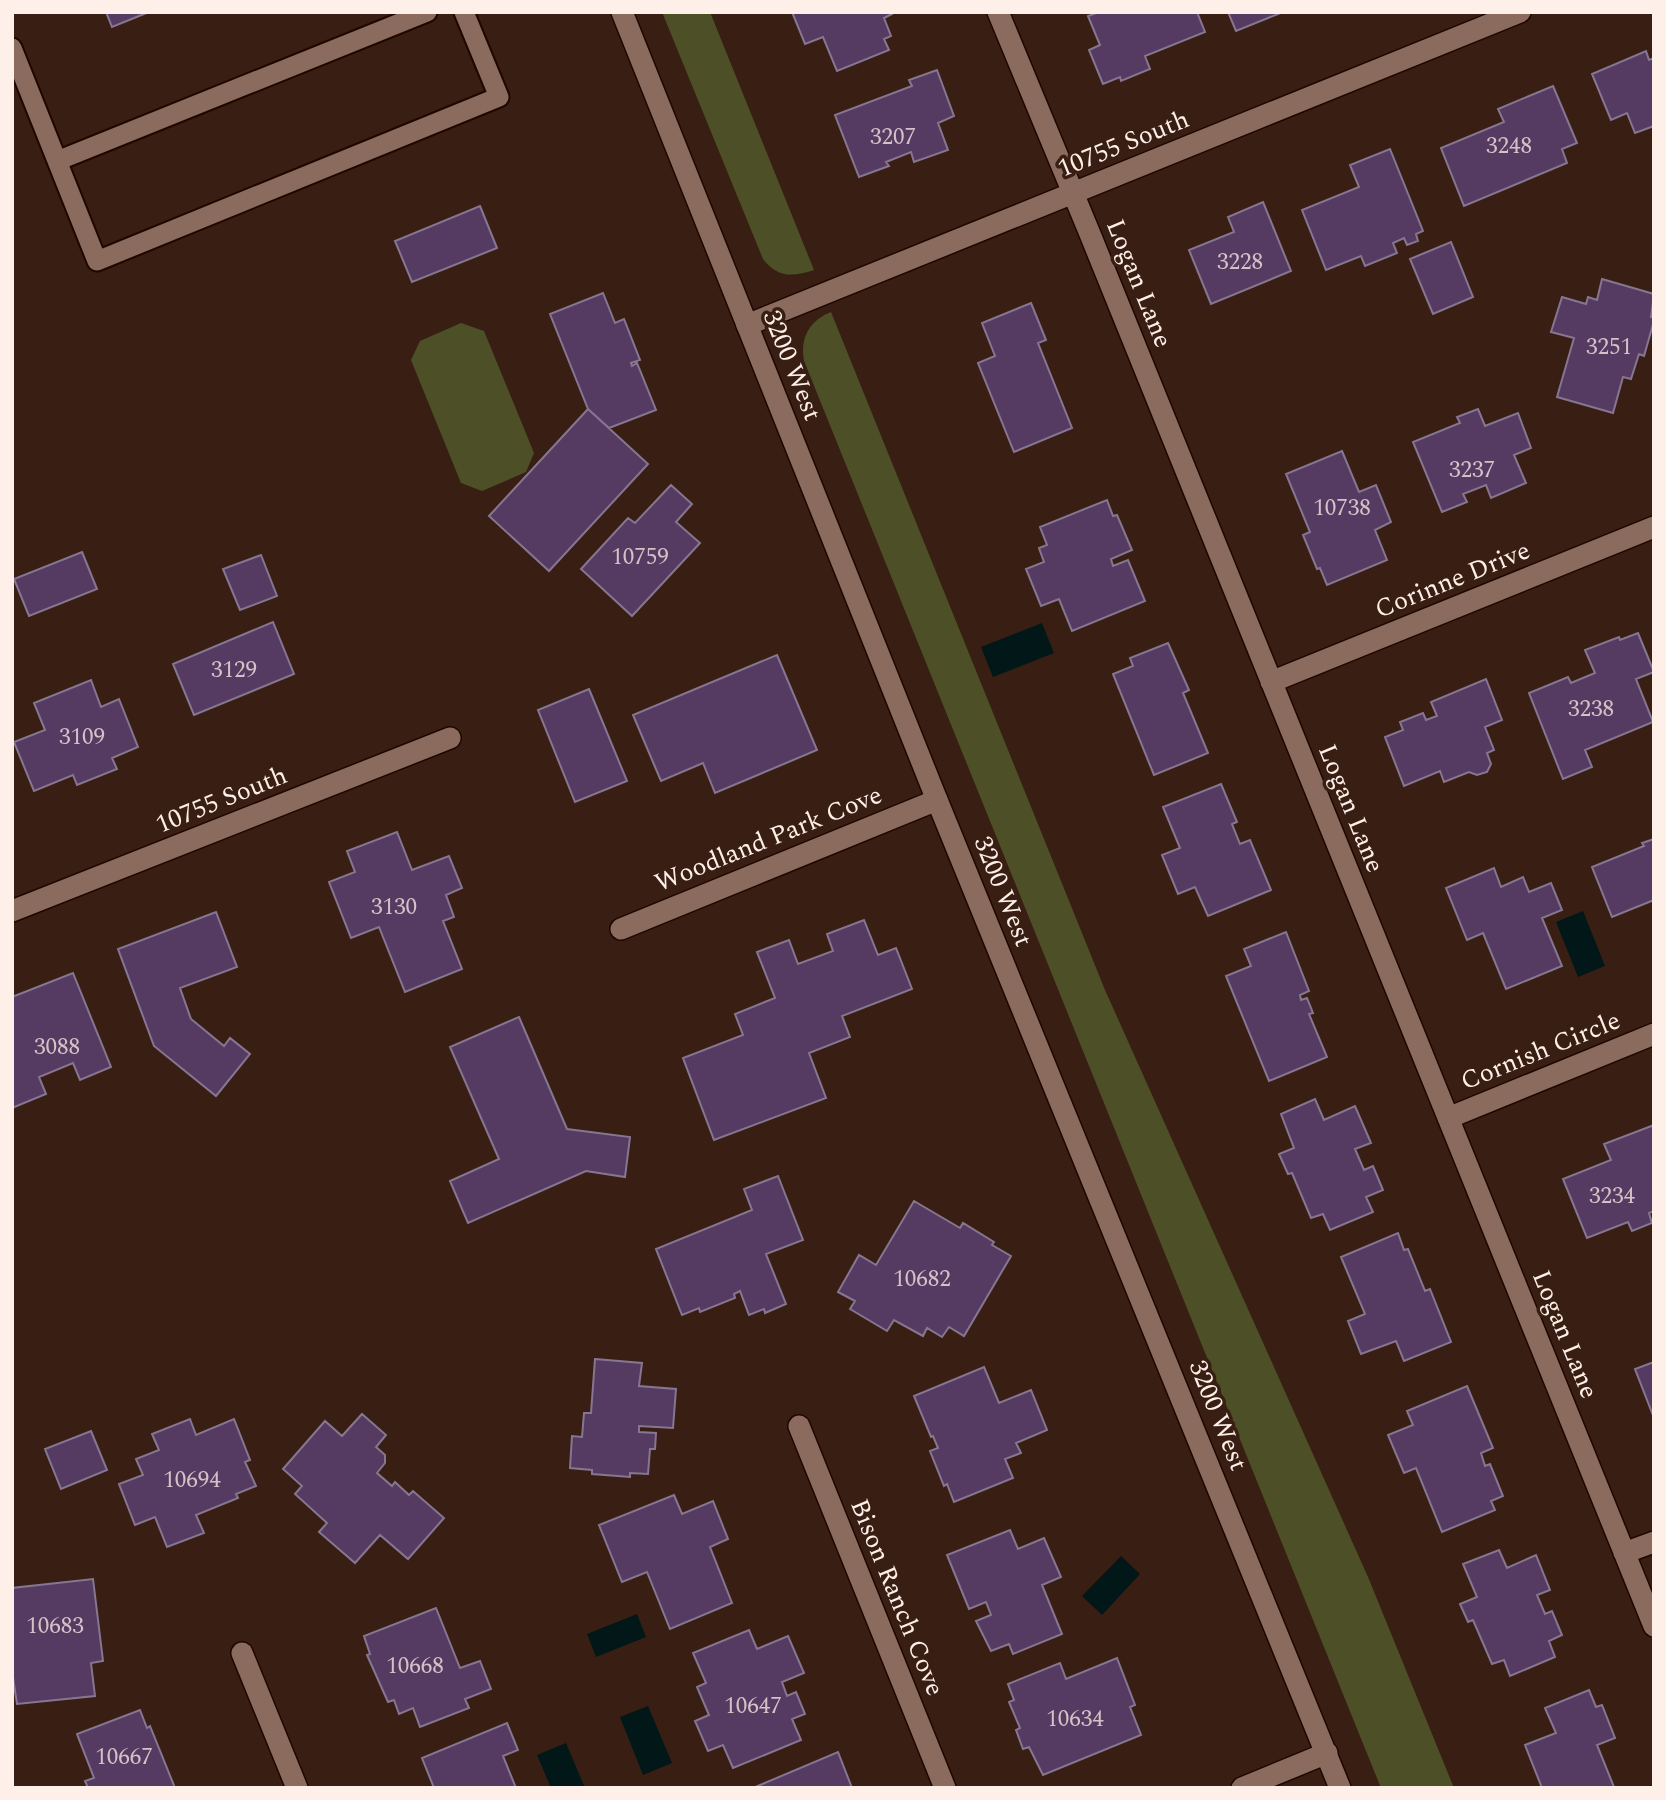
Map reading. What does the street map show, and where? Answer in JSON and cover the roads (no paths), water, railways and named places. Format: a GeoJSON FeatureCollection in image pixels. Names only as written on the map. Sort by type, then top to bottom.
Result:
{"type":"FeatureCollection","features":[{"type":"Feature","properties":{"kind":"street","name":"3200 West"},"geometry":{"type":"LineString","coordinates":[[622,12],[937,800],[1340,1788]]}},
{"type":"Feature","properties":{"kind":"street","name":"Logan Lane"},"geometry":{"type":"LineString","coordinates":[[998,12],[1654,1626]]}},
{"type":"Feature","properties":{"kind":"street","name":"10755 South"},"geometry":{"type":"LineString","coordinates":[[747,325],[1520,12]]}},
{"type":"Feature","properties":{"kind":"street","name":"Corinne Drive"},"geometry":{"type":"LineString","coordinates":[[1271,682],[1654,527]]}},
{"type":"Feature","properties":{"kind":"street","name":"10755 South"},"geometry":{"type":"LineString","coordinates":[[12,911],[450,738]]}},
{"type":"Feature","properties":{"kind":"street","name":"Woodland Park Cove"},"geometry":{"type":"LineString","coordinates":[[621,929],[937,800]]}},
{"type":"Feature","properties":{"kind":"street","name":"Cornish Circle"},"geometry":{"type":"LineString","coordinates":[[1448,1118],[1654,1034]]}},
{"type":"Feature","properties":{"kind":"street","name":"Bison Ranch Cove"},"geometry":{"type":"LineString","coordinates":[[799,1426],[945,1788]]}},
{"type":"Feature","properties":{"kind":"street"},"geometry":{"type":"LineString","coordinates":[[1624,1553],[1654,1542]]}},
{"type":"Feature","properties":{"kind":"street"},"geometry":{"type":"LineString","coordinates":[[242,1653],[296,1788]]}},
{"type":"Feature","properties":{"kind":"street"},"geometry":{"type":"LineString","coordinates":[[1242,1788],[1326,1754]]}},
{"type":"Feature","properties":{"kind":"lane"},"geometry":{"type":"LineString","coordinates":[[57,161],[427,12]]}},
{"type":"Feature","properties":{"kind":"lane"},"geometry":{"type":"LineString","coordinates":[[12,48],[97,261],[499,97],[464,12]]}}]}
